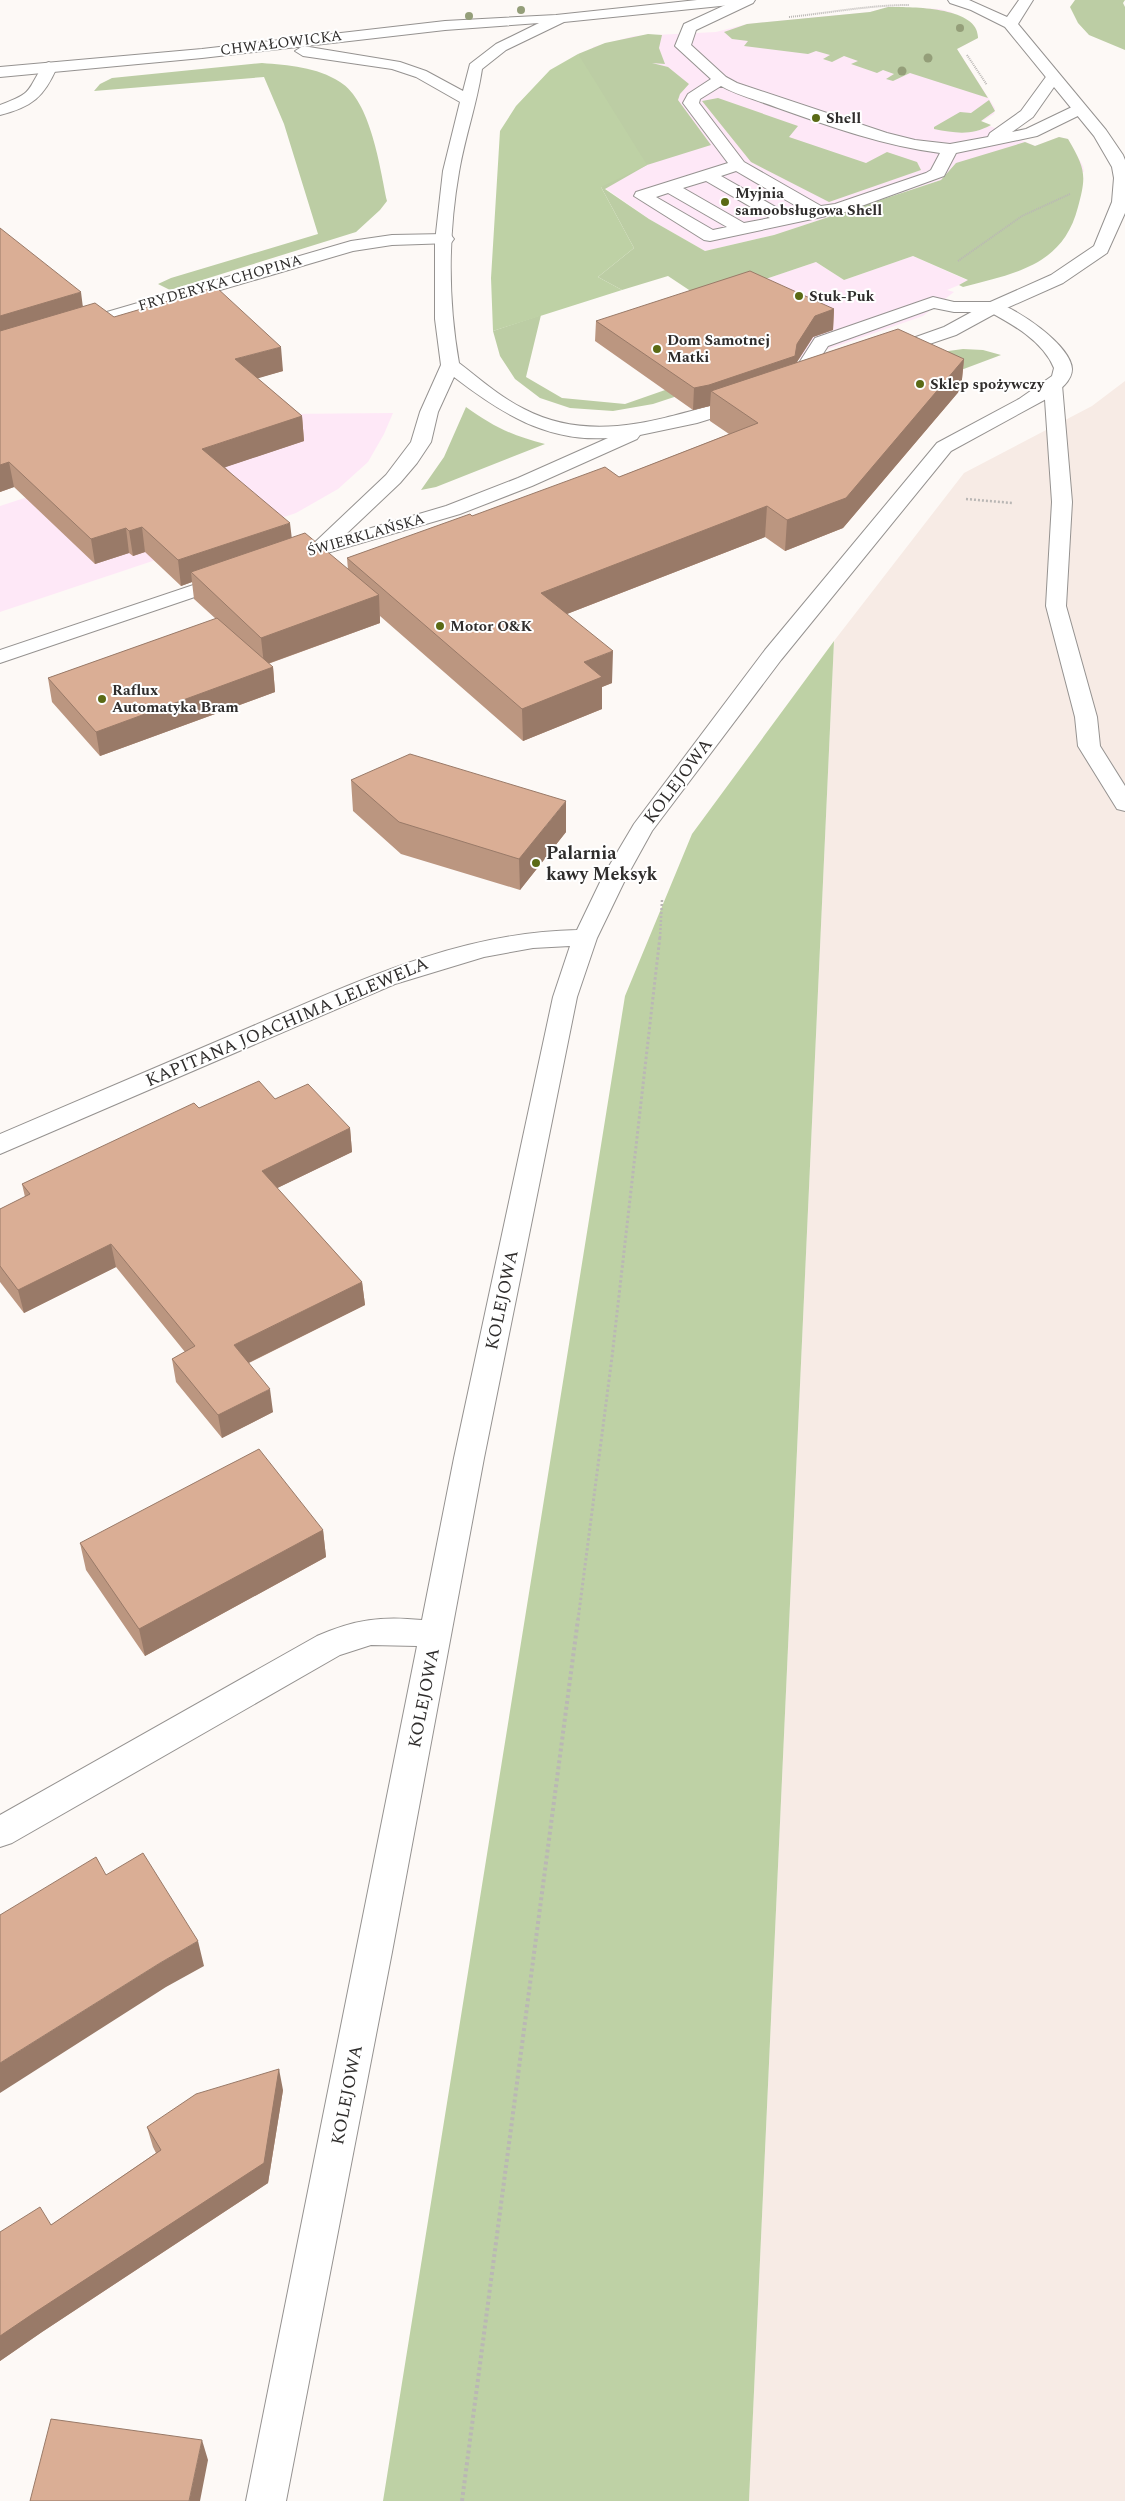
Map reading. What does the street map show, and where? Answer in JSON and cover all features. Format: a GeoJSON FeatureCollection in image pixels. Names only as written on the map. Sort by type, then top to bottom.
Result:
{"type":"FeatureCollection","features":[{"type":"Feature","properties":{"kind":"main road","name":"CHWAŁOWICKA"},"geometry":{"type":"LineString","coordinates":[[0,72],[267,46],[391,30],[494,20],[561,18],[740,0]]}},
{"type":"Feature","properties":{"kind":"main road"},"geometry":{"type":"LineString","coordinates":[[748,0],[689,27],[683,46],[720,80],[812,115],[882,137],[915,145],[950,149],[985,144],[1031,133],[1080,110]]}},
{"type":"Feature","properties":{"kind":"main road"},"geometry":{"type":"LineString","coordinates":[[874,357],[950,331],[994,307],[1057,279],[1101,249],[1115,219],[1122,190],[1120,167],[1108,144],[1010,24],[976,7],[954,0]]}},
{"type":"Feature","properties":{"kind":"main road"},"geometry":{"type":"LineString","coordinates":[[1010,24],[1026,0]]}},
{"type":"Feature","properties":{"kind":"main road"},"geometry":{"type":"LineString","coordinates":[[319,548],[393,479],[410,459],[420,442],[430,412],[450,365],[444,297],[445,239],[451,173],[470,101],[475,67],[501,47],[561,18]]}},
{"type":"Feature","properties":{"kind":"main road"},"geometry":{"type":"LineString","coordinates":[[267,46],[395,65],[421,74],[470,101]]}},
{"type":"Feature","properties":{"kind":"main road"},"geometry":{"type":"LineString","coordinates":[[0,110],[35,96],[49,67]]}},
{"type":"Feature","properties":{"kind":"main road"},"geometry":{"type":"LineString","coordinates":[[985,144],[1027,114],[1053,77]]}},
{"type":"Feature","properties":{"kind":"main road"},"geometry":{"type":"LineString","coordinates":[[720,80],[693,96],[691,103],[738,165],[818,212]]}},
{"type":"Feature","properties":{"kind":"main road"},"geometry":{"type":"LineString","coordinates":[[738,165],[642,196],[710,236],[838,208],[932,176],[938,173],[950,149]]}},
{"type":"Feature","properties":{"kind":"main road"},"geometry":{"type":"LineString","coordinates":[[708,175],[785,219]]}},
{"type":"Feature","properties":{"kind":"main road"},"geometry":{"type":"LineString","coordinates":[[670,187],[740,228]]}},
{"type":"Feature","properties":{"kind":"main road","name":"FRYDERYKA CHOPINA"},"geometry":{"type":"LineString","coordinates":[[58,332],[351,246],[392,240],[445,239]]}},
{"type":"Feature","properties":{"kind":"main road"},"geometry":{"type":"LineString","coordinates":[[804,382],[806,366],[821,342],[933,302],[954,307],[994,307],[1026,326],[1049,346],[1061,360],[1064,369],[1062,376],[1053,386],[1062,502],[1056,606],[1086,717],[1089,746],[1125,804]]}},
{"type":"Feature","properties":{"kind":"main road"},"geometry":{"type":"LineString","coordinates":[[450,365],[507,407],[542,423],[584,431],[641,429],[715,412],[760,397]]}},
{"type":"Feature","properties":{"kind":"main road"},"geometry":{"type":"LineString","coordinates":[[786,388],[822,376]]}},
{"type":"Feature","properties":{"kind":"main road","name":"KOLEJOWA"},"geometry":{"type":"LineString","coordinates":[[266,2501],[374,1962],[469,1458],[565,997],[585,938],[614,878],[642,829],[773,655],[908,491],[931,460],[951,442],[1053,386]]}},
{"type":"Feature","properties":{"kind":"main road","name":"ŚWIERKLAŃSKA"},"geometry":{"type":"LineString","coordinates":[[0,657],[319,548],[453,510],[525,482],[610,445],[641,429]]}},
{"type":"Feature","properties":{"kind":"main road","name":"KAPITANA JOACHIMA LELEWELA"},"geometry":{"type":"LineString","coordinates":[[0,1144],[330,1000],[394,975],[484,947],[530,939],[585,938]]}},
{"type":"Feature","properties":{"kind":"main road"},"geometry":{"type":"LineString","coordinates":[[0,1832],[297,1661],[332,1644],[362,1633],[390,1631],[436,1635]]}},
{"type":"Feature","properties":{"kind":"path"},"geometry":{"type":"LineString","coordinates":[[786,18],[866,10],[881,5],[909,5]]}},
{"type":"Feature","properties":{"kind":"path"},"geometry":{"type":"LineString","coordinates":[[964,50],[991,92]]}},
{"type":"Feature","properties":{"kind":"path"},"geometry":{"type":"LineString","coordinates":[[952,265],[1022,216],[1074,192]]}},
{"type":"Feature","properties":{"kind":"path"},"geometry":{"type":"LineString","coordinates":[[908,491],[1002,503],[1062,502]]}},
{"type":"Feature","properties":{"kind":"path"},"geometry":{"type":"LineString","coordinates":[[462,2501],[609,1377],[661,932],[665,844],[642,829]]}},
{"type":"Feature","properties":{"kind":"shaded area"},"geometry":{"type":"Polygon","coordinates":[[[888,7],[940,9],[951,12],[972,24],[976,29],[978,38],[957,49],[995,108],[994,114],[981,122],[1035,146],[1059,137],[1068,139],[1083,166],[1084,172],[941,180],[774,235],[705,251],[649,219],[605,188],[593,47],[634,36],[716,32],[747,24],[870,12],[888,7]]]}},
{"type":"Feature","properties":{"kind":"shaded area"},"geometry":{"type":"Polygon","coordinates":[[[913,256],[969,281],[947,290],[954,292],[923,316],[797,360],[739,288],[816,262],[844,280],[913,256]]]}},
{"type":"Feature","properties":{"kind":"shaded area"},"geometry":{"type":"Polygon","coordinates":[[[1125,381],[1125,2501],[749,2501],[834,641],[964,473],[1092,406],[1125,381]]]}},
{"type":"Feature","properties":{"kind":"shaded area"},"geometry":{"type":"Polygon","coordinates":[[[393,413],[384,434],[368,462],[338,489],[296,513],[0,612],[0,506],[282,414],[393,413]]]}},
{"type":"Feature","properties":{"kind":"green space"},"geometry":{"type":"Polygon","coordinates":[[[1075,0],[1125,0],[1123,3],[1125,7],[1125,50],[1089,35],[1078,23],[1070,7],[1075,0]]]}},
{"type":"Feature","properties":{"kind":"green space"},"geometry":{"type":"Polygon","coordinates":[[[888,7],[941,10],[956,14],[975,27],[978,38],[957,49],[988,98],[910,73],[893,81],[886,79],[894,74],[883,70],[877,73],[851,64],[858,61],[844,56],[832,62],[823,59],[830,55],[816,51],[808,54],[744,46],[748,41],[732,39],[724,32],[747,24],[870,12],[888,7]]]}},
{"type":"Feature","properties":{"kind":"green space"},"geometry":{"type":"Polygon","coordinates":[[[648,34],[662,35],[659,48],[665,64],[652,63],[668,67],[689,84],[680,94],[678,100],[711,145],[647,165],[605,189],[649,219],[705,251],[774,235],[941,180],[956,163],[1025,142],[1035,146],[1059,137],[1068,139],[1078,157],[1083,172],[1083,187],[1071,227],[1049,255],[1034,264],[1001,277],[963,287],[959,285],[968,280],[913,256],[844,280],[816,262],[739,288],[781,351],[668,276],[622,290],[598,277],[634,248],[601,187],[578,54],[605,43],[648,34]]]}},
{"type":"Feature","properties":{"kind":"green space"},"geometry":{"type":"Polygon","coordinates":[[[578,54],[647,165],[601,187],[634,248],[598,277],[622,290],[493,331],[491,278],[500,131],[516,106],[550,70],[578,54]]]}},
{"type":"Feature","properties":{"kind":"green space"},"geometry":{"type":"Polygon","coordinates":[[[262,63],[292,66],[322,73],[340,82],[351,91],[367,119],[387,201],[356,232],[170,290],[158,284],[171,278],[318,234],[284,124],[264,77],[94,91],[100,84],[112,78],[262,63]]]}},
{"type":"Feature","properties":{"kind":"green space"},"geometry":{"type":"Polygon","coordinates":[[[718,98],[798,126],[789,137],[866,163],[887,152],[917,162],[921,170],[829,202],[751,162],[702,101],[718,98]]]}},
{"type":"Feature","properties":{"kind":"green space"},"geometry":{"type":"Polygon","coordinates":[[[989,100],[995,111],[981,121],[991,125],[970,132],[934,129],[934,127],[960,112],[971,113],[989,100]]]}},
{"type":"Feature","properties":{"kind":"green space"},"geometry":{"type":"Polygon","coordinates":[[[541,315],[526,377],[562,398],[625,404],[754,359],[738,376],[653,404],[613,411],[570,408],[540,398],[515,379],[500,356],[493,331],[541,315]]]}},
{"type":"Feature","properties":{"kind":"green space"},"geometry":{"type":"Polygon","coordinates":[[[963,349],[983,350],[1001,355],[953,373],[941,352],[963,349]]]}},
{"type":"Feature","properties":{"kind":"green space"},"geometry":{"type":"Polygon","coordinates":[[[466,407],[503,430],[545,444],[436,487],[421,490],[444,457],[466,407]]]}},
{"type":"Feature","properties":{"kind":"green space"},"geometry":{"type":"Polygon","coordinates":[[[834,641],[749,2501],[383,2501],[625,996],[692,834],[834,641]]]}},
{"type":"Feature","properties":{"kind":"building"},"geometry":{"type":"Polygon","coordinates":[[[0,228],[81,292],[0,316],[0,228]]]}},
{"type":"Feature","properties":{"kind":"building"},"geometry":{"type":"Polygon","coordinates":[[[750,271],[834,309],[815,316],[797,344],[795,356],[709,385],[694,388],[596,321],[750,271]]]}},
{"type":"Feature","properties":{"kind":"building"},"geometry":{"type":"Polygon","coordinates":[[[216,287],[281,347],[235,359],[302,416],[202,449],[290,523],[178,560],[142,527],[129,531],[126,528],[91,539],[9,462],[0,465],[0,331],[95,303],[114,317],[216,287]]]}},
{"type":"Feature","properties":{"kind":"building"},"geometry":{"type":"Polygon","coordinates":[[[898,329],[964,359],[846,498],[787,520],[767,506],[541,593],[613,651],[584,662],[602,677],[522,709],[347,558],[470,514],[472,516],[605,467],[619,477],[758,423],[711,391],[898,329]]]}},
{"type":"Feature","properties":{"kind":"building"},"geometry":{"type":"Polygon","coordinates":[[[305,533],[379,595],[261,638],[191,572],[305,533]]]}},
{"type":"Feature","properties":{"kind":"building"},"geometry":{"type":"Polygon","coordinates":[[[217,618],[273,667],[96,732],[48,678],[217,618]]]}},
{"type":"Feature","properties":{"kind":"building"},"geometry":{"type":"Polygon","coordinates":[[[410,754],[566,801],[519,859],[399,822],[351,780],[410,754]]]}},
{"type":"Feature","properties":{"kind":"building"},"geometry":{"type":"Polygon","coordinates":[[[259,1081],[275,1099],[308,1084],[350,1128],[262,1171],[362,1282],[234,1345],[270,1389],[218,1415],[172,1359],[195,1346],[111,1244],[18,1290],[0,1266],[0,1209],[30,1194],[22,1184],[194,1103],[199,1108],[259,1081]]]}},
{"type":"Feature","properties":{"kind":"building"},"geometry":{"type":"Polygon","coordinates":[[[259,1449],[323,1530],[139,1629],[80,1543],[259,1449]]]}},
{"type":"Feature","properties":{"kind":"building"},"geometry":{"type":"Polygon","coordinates":[[[143,1853],[198,1941],[0,2063],[0,1915],[96,1857],[106,1875],[143,1853]]]}},
{"type":"Feature","properties":{"kind":"building"},"geometry":{"type":"Polygon","coordinates":[[[279,2069],[264,2163],[0,2336],[0,2232],[40,2207],[51,2225],[161,2150],[147,2127],[196,2094],[279,2069]]]}},
{"type":"Feature","properties":{"kind":"building"},"geometry":{"type":"Polygon","coordinates":[[[51,2419],[202,2440],[189,2501],[30,2501],[51,2419]]]}},
{"type":"Feature","properties":{"kind":"place","name":"Shell"},"geometry":{"type":"Point","coordinates":[816,118]}},
{"type":"Feature","properties":{"kind":"place","name":"Myjnia samoobsługowa Shell"},"geometry":{"type":"Point","coordinates":[725,202]}},
{"type":"Feature","properties":{"kind":"place","name":"Stuk-Puk"},"geometry":{"type":"Point","coordinates":[799,296]}},
{"type":"Feature","properties":{"kind":"place","name":"Dom Samotnej Matki"},"geometry":{"type":"Point","coordinates":[657,349]}},
{"type":"Feature","properties":{"kind":"place","name":"Sklep spożywczy"},"geometry":{"type":"Point","coordinates":[920,384]}},
{"type":"Feature","properties":{"kind":"place","name":"Motor O&K"},"geometry":{"type":"Point","coordinates":[440,626]}},
{"type":"Feature","properties":{"kind":"place","name":"Raflux Automatyka Bram"},"geometry":{"type":"Point","coordinates":[102,699]}},
{"type":"Feature","properties":{"kind":"place","name":"Palarnia kawy Meksyk"},"geometry":{"type":"Point","coordinates":[536,863]}}]}
